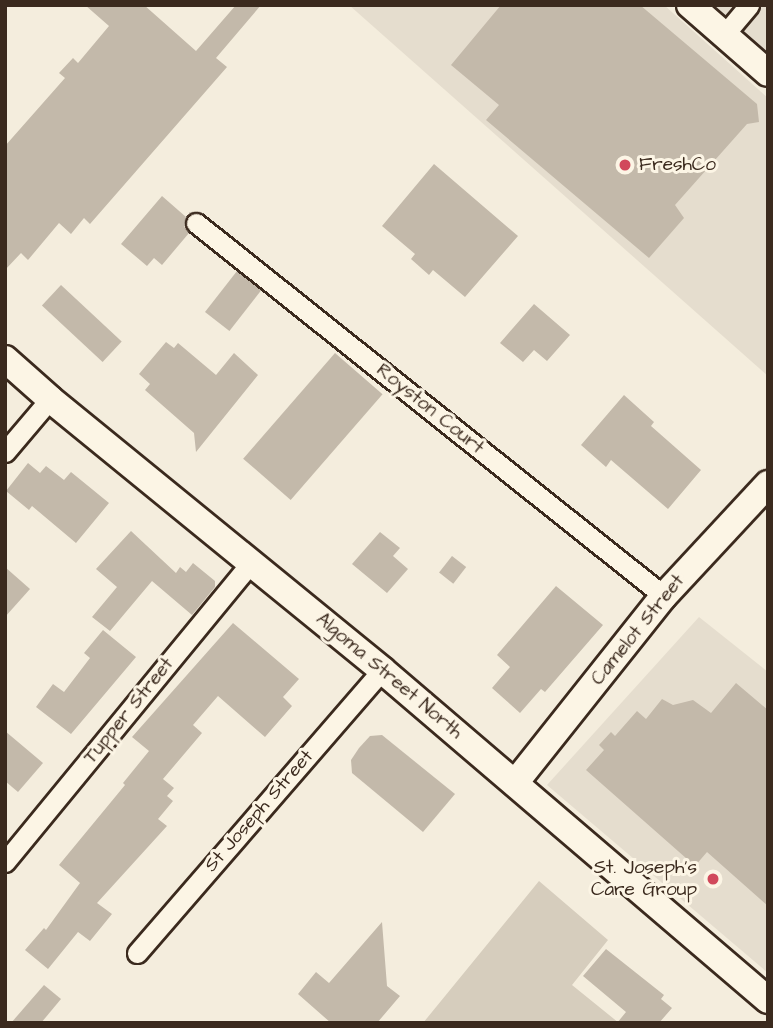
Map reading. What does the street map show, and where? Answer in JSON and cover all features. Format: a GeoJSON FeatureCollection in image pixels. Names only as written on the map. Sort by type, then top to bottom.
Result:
{"type":"FeatureCollection","features":[{"type":"Feature","properties":{"kind":"street"},"geometry":{"type":"LineString","coordinates":[[690,5],[768,73]]}},
{"type":"Feature","properties":{"kind":"street"},"geometry":{"type":"LineString","coordinates":[[724,35],[749,5]]}},
{"type":"Feature","properties":{"kind":"street","name":"Royston Court"},"geometry":{"type":"LineString","coordinates":[[196,223],[664,596]]}},
{"type":"Feature","properties":{"kind":"street","name":"Algoma Street North"},"geometry":{"type":"LineString","coordinates":[[5,359],[50,399],[252,561],[382,670],[768,1000]]}},
{"type":"Feature","properties":{"kind":"street"},"geometry":{"type":"LineString","coordinates":[[5,452],[50,399]]}},
{"type":"Feature","properties":{"kind":"street","name":"Camelot Street"},"geometry":{"type":"LineString","coordinates":[[515,783],[664,596],[768,484]]}},
{"type":"Feature","properties":{"kind":"street","name":"Tupper Street"},"geometry":{"type":"LineString","coordinates":[[5,862],[252,561]]}},
{"type":"Feature","properties":{"kind":"street","name":"St Joseph Street"},"geometry":{"type":"LineString","coordinates":[[137,953],[382,670]]}},
{"type":"Feature","properties":{"kind":"shaded area","name":"FreshCo"},"geometry":{"type":"Polygon","coordinates":[[[349,5],[664,5],[768,98],[768,376],[349,5]]]}},
{"type":"Feature","properties":{"kind":"shaded area"},"geometry":{"type":"Polygon","coordinates":[[[714,5],[768,5],[768,53],[714,5]]]}},
{"type":"Feature","properties":{"kind":"shaded area","name":"St. Joseph's Care Group"},"geometry":{"type":"Polygon","coordinates":[[[699,617],[768,672],[768,973],[547,785],[699,617]]]}},
{"type":"Feature","properties":{"kind":"shaded area"},"geometry":{"type":"Polygon","coordinates":[[[539,881],[608,940],[572,985],[619,1023],[423,1023],[539,881]]]}},
{"type":"Feature","properties":{"kind":"building"},"geometry":{"type":"Polygon","coordinates":[[[85,5],[144,5],[196,51],[236,5],[261,5],[216,58],[227,67],[90,224],[84,218],[71,234],[59,223],[28,260],[21,253],[5,270],[5,146],[65,78],[59,73],[73,58],[78,63],[109,26],[85,5]]]}},
{"type":"Feature","properties":{"kind":"building","name":"FreshCo"},"geometry":{"type":"Polygon","coordinates":[[[501,5],[640,5],[757,104],[759,122],[747,124],[675,205],[684,218],[649,258],[486,120],[499,105],[451,65],[501,5]]]}},
{"type":"Feature","properties":{"kind":"building"},"geometry":{"type":"Polygon","coordinates":[[[434,164],[518,236],[465,297],[433,270],[429,275],[411,259],[415,254],[382,226],[434,164]]]}},
{"type":"Feature","properties":{"kind":"building"},"geometry":{"type":"Polygon","coordinates":[[[162,196],[186,217],[184,227],[189,233],[162,265],[154,258],[147,266],[121,244],[162,196]]]}},
{"type":"Feature","properties":{"kind":"building"},"geometry":{"type":"Polygon","coordinates":[[[237,271],[261,290],[229,331],[205,312],[237,271]]]}},
{"type":"Feature","properties":{"kind":"building"},"geometry":{"type":"Polygon","coordinates":[[[61,285],[122,342],[103,362],[42,305],[61,285]]]}},
{"type":"Feature","properties":{"kind":"building"},"geometry":{"type":"Polygon","coordinates":[[[534,304],[570,335],[547,361],[534,350],[523,362],[500,343],[534,304]]]}},
{"type":"Feature","properties":{"kind":"building"},"geometry":{"type":"Polygon","coordinates":[[[166,342],[174,348],[178,343],[216,375],[234,353],[258,375],[196,452],[194,433],[145,390],[150,384],[139,374],[166,342]]]}},
{"type":"Feature","properties":{"kind":"building"},"geometry":{"type":"Polygon","coordinates":[[[335,353],[383,394],[291,500],[243,459],[335,353]]]}},
{"type":"Feature","properties":{"kind":"building"},"geometry":{"type":"Polygon","coordinates":[[[624,395],[654,422],[651,426],[701,470],[668,509],[611,460],[606,467],[581,445],[624,395]]]}},
{"type":"Feature","properties":{"kind":"building"},"geometry":{"type":"Polygon","coordinates":[[[28,463],[40,473],[46,466],[64,480],[71,472],[109,503],[76,543],[32,506],[29,510],[6,491],[28,463]]]}},
{"type":"Feature","properties":{"kind":"building"},"geometry":{"type":"Polygon","coordinates":[[[131,531],[176,573],[180,567],[186,572],[193,563],[215,581],[215,587],[192,615],[152,581],[110,631],[92,617],[117,587],[96,569],[131,531]]]}},
{"type":"Feature","properties":{"kind":"building"},"geometry":{"type":"Polygon","coordinates":[[[380,532],[400,548],[393,556],[408,569],[387,593],[352,564],[380,532]]]}},
{"type":"Feature","properties":{"kind":"building"},"geometry":{"type":"Polygon","coordinates":[[[452,556],[466,567],[453,584],[439,573],[452,556]]]}},
{"type":"Feature","properties":{"kind":"building"},"geometry":{"type":"Polygon","coordinates":[[[5,567],[30,589],[5,617],[5,567]]]}},
{"type":"Feature","properties":{"kind":"building"},"geometry":{"type":"Polygon","coordinates":[[[556,586],[603,625],[545,692],[541,689],[520,713],[492,688],[510,667],[497,655],[556,586]]]}},
{"type":"Feature","properties":{"kind":"building"},"geometry":{"type":"Polygon","coordinates":[[[233,623],[299,679],[283,697],[292,706],[265,737],[218,696],[193,725],[202,733],[163,779],[174,788],[167,796],[173,801],[158,819],[167,826],[97,903],[112,914],[90,941],[78,932],[48,969],[25,950],[44,928],[46,930],[80,883],[59,865],[125,785],[123,783],[149,751],[132,737],[233,623]]]}},
{"type":"Feature","properties":{"kind":"building"},"geometry":{"type":"Polygon","coordinates":[[[103,630],[136,657],[71,734],[36,707],[53,684],[64,692],[90,658],[84,653],[103,630]]]}},
{"type":"Feature","properties":{"kind":"building"},"geometry":{"type":"Polygon","coordinates":[[[736,683],[768,710],[768,906],[707,852],[695,866],[586,770],[604,750],[599,745],[611,732],[615,736],[637,711],[646,719],[662,699],[673,705],[693,700],[711,713],[736,683]]]}},
{"type":"Feature","properties":{"kind":"building"},"geometry":{"type":"Polygon","coordinates":[[[5,731],[43,763],[18,792],[5,781],[5,731]]]}},
{"type":"Feature","properties":{"kind":"building"},"geometry":{"type":"Polygon","coordinates":[[[382,735],[455,794],[423,832],[352,773],[351,760],[359,748],[370,736],[382,735]]]}},
{"type":"Feature","properties":{"kind":"building"},"geometry":{"type":"Polygon","coordinates":[[[382,922],[387,986],[400,996],[377,1023],[331,1023],[298,994],[316,972],[329,983],[382,922]]]}},
{"type":"Feature","properties":{"kind":"building"},"geometry":{"type":"Polygon","coordinates":[[[606,949],[664,995],[661,999],[672,1008],[659,1023],[617,1023],[626,1012],[583,976],[606,949]]]}},
{"type":"Feature","properties":{"kind":"building"},"geometry":{"type":"Polygon","coordinates":[[[44,985],[61,999],[41,1023],[11,1023],[44,985]]]}},
{"type":"Feature","properties":{"kind":"place","name":"FreshCo"},"geometry":{"type":"Point","coordinates":[625,165]}},
{"type":"Feature","properties":{"kind":"place","name":"St. Joseph's Care Group"},"geometry":{"type":"Point","coordinates":[713,879]}}]}
